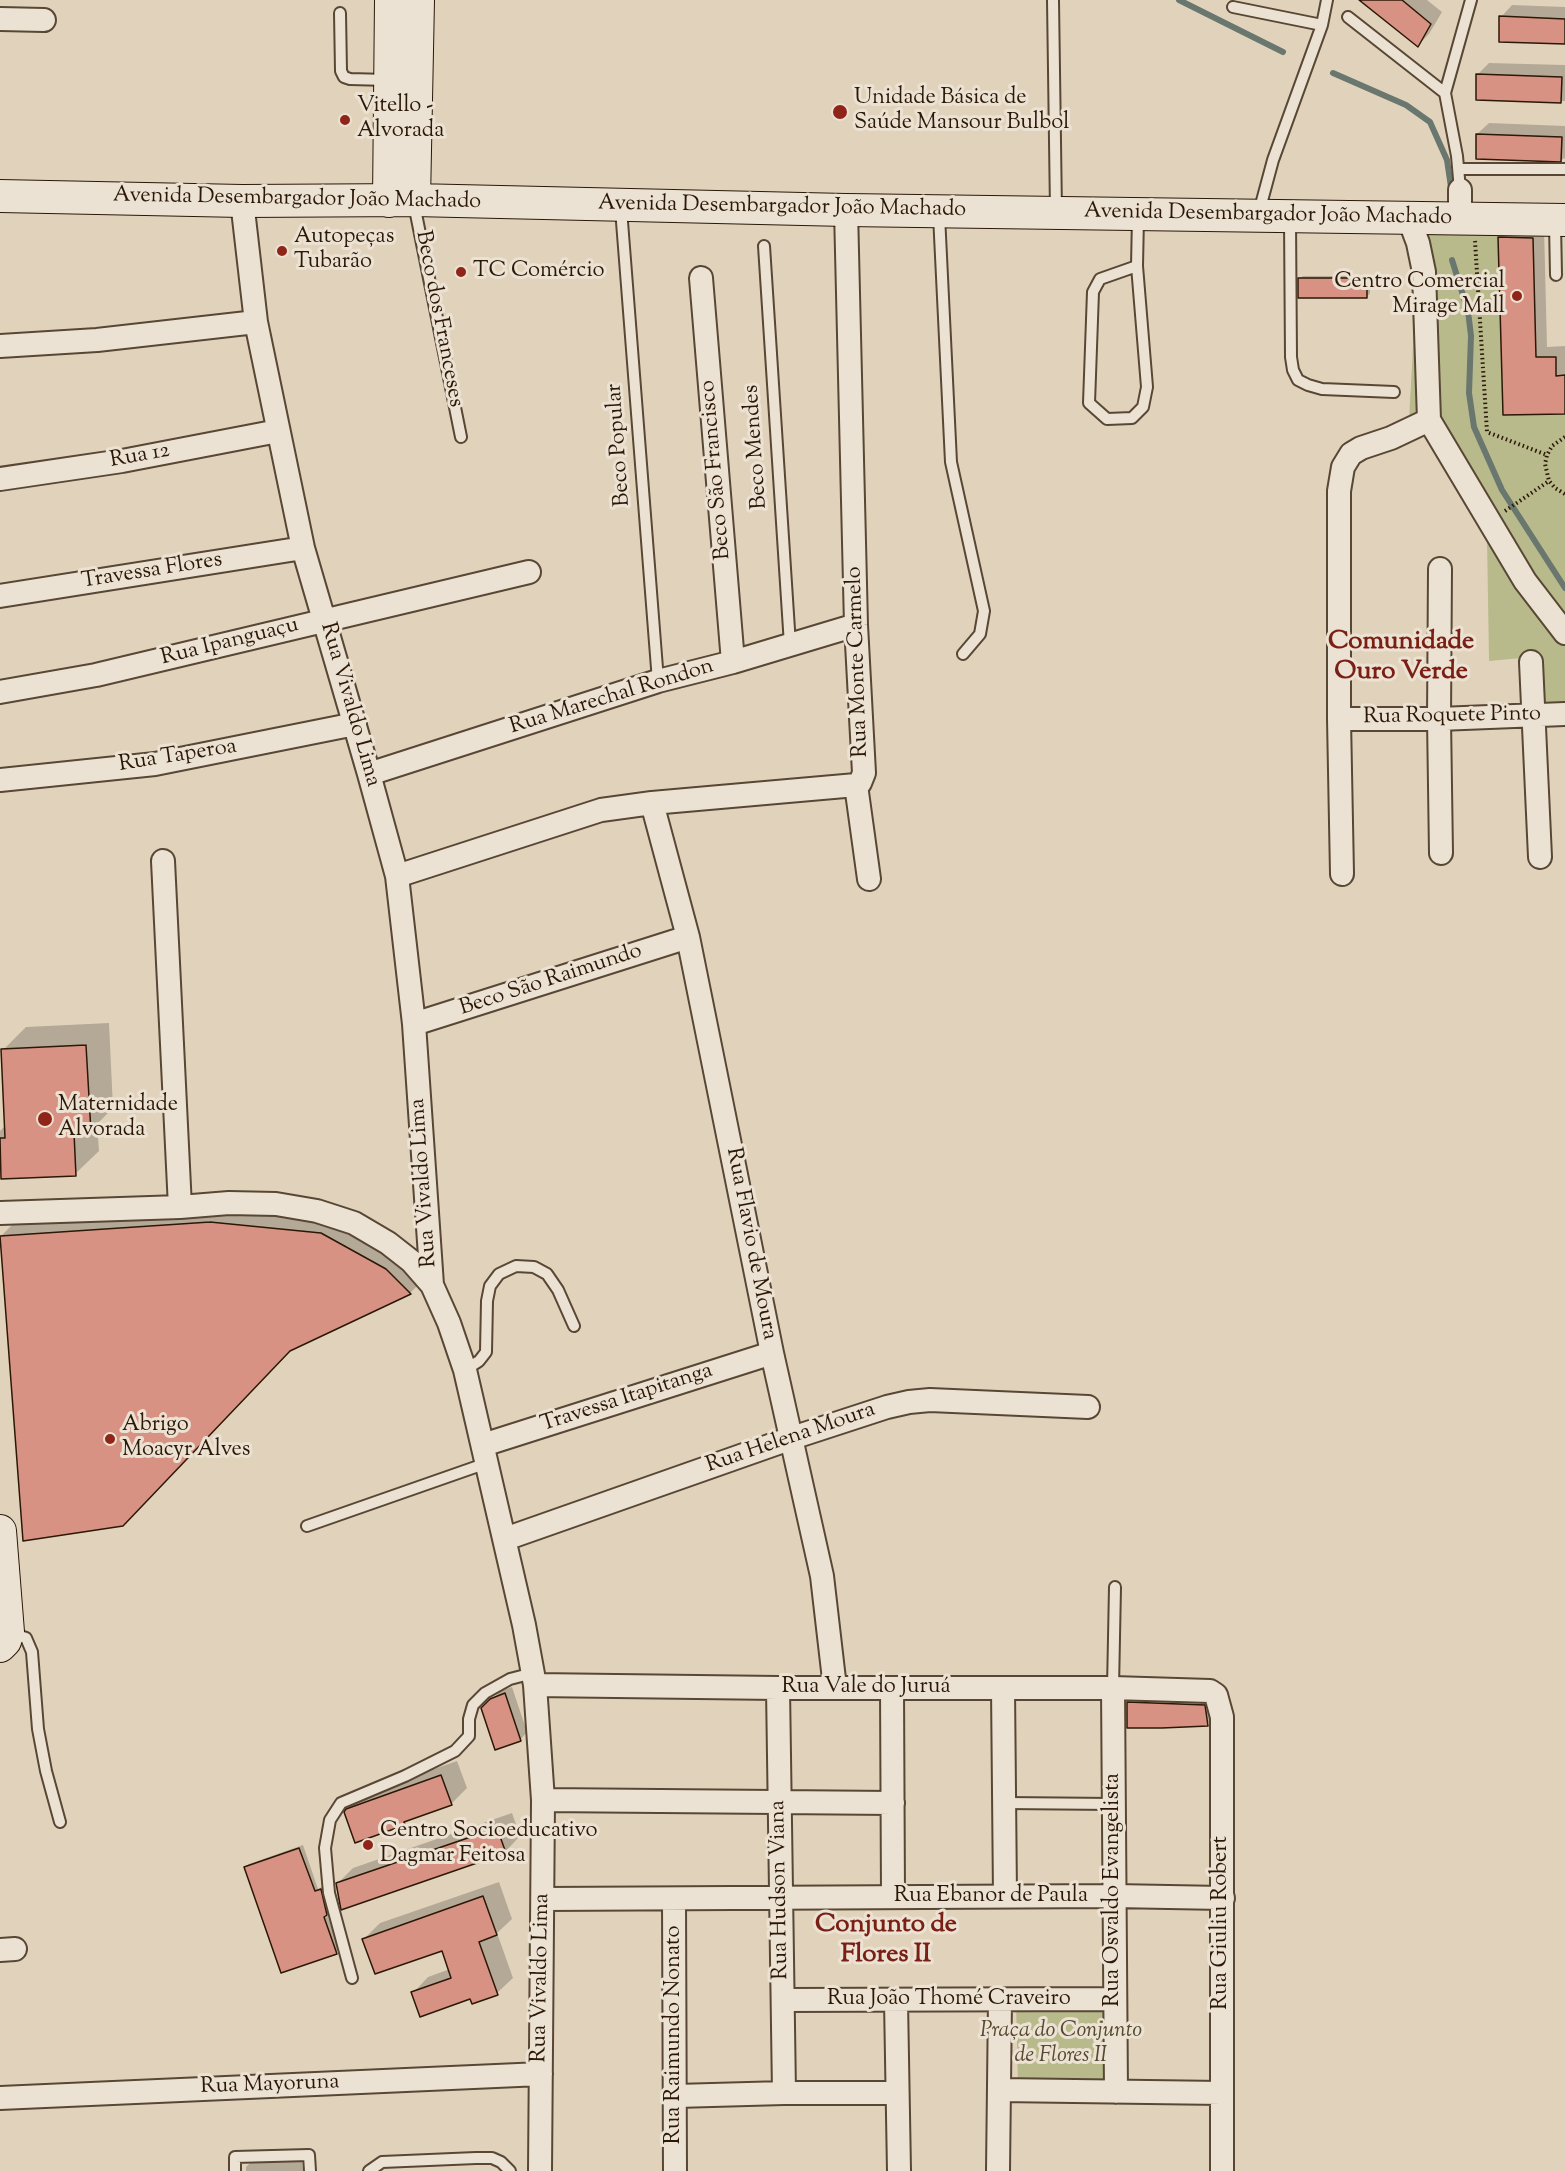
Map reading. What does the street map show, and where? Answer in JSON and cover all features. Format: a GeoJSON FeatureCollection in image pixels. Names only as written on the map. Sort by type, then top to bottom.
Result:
{"type":"FeatureCollection","features":[{"type":"Feature","properties":{"kind":"main road"},"geometry":{"type":"LineString","coordinates":[[392,0],[390,80],[401,201]]}},
{"type":"Feature","properties":{"kind":"main road"},"geometry":{"type":"LineString","coordinates":[[401,201],[418,0]]}},
{"type":"Feature","properties":{"kind":"main road","name":"Avenida Desembargador João Machado"},"geometry":{"type":"LineString","coordinates":[[0,196],[1409,219],[1463,199],[1560,220]]}},
{"type":"Feature","properties":{"kind":"main road"},"geometry":{"type":"LineString","coordinates":[[0,1530],[4,1639]]}},
{"type":"Feature","properties":{"kind":"street"},"geometry":{"type":"LineString","coordinates":[[0,19],[44,20]]}},
{"type":"Feature","properties":{"kind":"street","name":"Rua Vivaldo Lima"},"geometry":{"type":"LineString","coordinates":[[242,201],[256,322],[303,548],[397,876],[414,1024],[432,1285],[449,1323],[465,1370],[505,1539],[534,1679],[543,1800],[544,1899],[540,2171]]}},
{"type":"Feature","properties":{"kind":"street","name":"Rua Monte Carmelo"},"geometry":{"type":"LineString","coordinates":[[397,876],[601,810],[652,802],[856,785],[862,778],[864,773],[856,625],[846,210]]}},
{"type":"Feature","properties":{"kind":"street"},"geometry":{"type":"LineString","coordinates":[[1409,219],[1418,243],[1424,272],[1429,420],[1525,581],[1565,633]]}},
{"type":"Feature","properties":{"kind":"street","name":"Beco São Francisco"},"geometry":{"type":"LineString","coordinates":[[701,278],[733,662]]}},
{"type":"Feature","properties":{"kind":"street"},"geometry":{"type":"LineString","coordinates":[[0,346],[97,340],[256,322]]}},
{"type":"Feature","properties":{"kind":"street"},"geometry":{"type":"LineString","coordinates":[[1342,874],[1339,491],[1343,467],[1351,454],[1361,448],[1391,438],[1429,420]]}},
{"type":"Feature","properties":{"kind":"street","name":"Rua 12"},"geometry":{"type":"LineString","coordinates":[[0,479],[122,461],[278,430]]}},
{"type":"Feature","properties":{"kind":"street","name":"Travessa Flores"},"geometry":{"type":"LineString","coordinates":[[0,596],[303,548]]}},
{"type":"Feature","properties":{"kind":"street"},"geometry":{"type":"LineString","coordinates":[[1440,569],[1438,719],[1441,853]]}},
{"type":"Feature","properties":{"kind":"street","name":"Rua Ipanguaçu"},"geometry":{"type":"LineString","coordinates":[[0,692],[96,675],[529,572]]}},
{"type":"Feature","properties":{"kind":"street","name":"Rua Marechal Rondon"},"geometry":{"type":"LineString","coordinates":[[369,774],[658,681],[733,662],[856,625]]}},
{"type":"Feature","properties":{"kind":"street"},"geometry":{"type":"LineString","coordinates":[[1530,662],[1535,715],[1540,857]]}},
{"type":"Feature","properties":{"kind":"street","name":"Rua Roquete Pinto"},"geometry":{"type":"LineString","coordinates":[[1339,719],[1438,719],[1565,714]]}},
{"type":"Feature","properties":{"kind":"street","name":"Rua Taperoa"},"geometry":{"type":"LineString","coordinates":[[0,780],[155,764],[355,724]]}},
{"type":"Feature","properties":{"kind":"street"},"geometry":{"type":"LineString","coordinates":[[856,785],[869,879]]}},
{"type":"Feature","properties":{"kind":"street","name":"Rua Flavio de Moura"},"geometry":{"type":"LineString","coordinates":[[652,802],[688,938],[772,1353],[822,1576],[835,1688]]}},
{"type":"Feature","properties":{"kind":"street"},"geometry":{"type":"LineString","coordinates":[[163,861],[180,1207]]}},
{"type":"Feature","properties":{"kind":"street","name":"Beco São Raimundo"},"geometry":{"type":"LineString","coordinates":[[414,1024],[688,938]]}},
{"type":"Feature","properties":{"kind":"street"},"geometry":{"type":"LineString","coordinates":[[0,1213],[180,1207],[229,1203],[276,1204],[317,1211],[354,1223],[388,1243],[411,1261],[432,1285]]}},
{"type":"Feature","properties":{"kind":"street","name":"Travessa Itapitanga"},"geometry":{"type":"LineString","coordinates":[[485,1454],[772,1353]]}},
{"type":"Feature","properties":{"kind":"street","name":"Rua Helena Moura"},"geometry":{"type":"LineString","coordinates":[[505,1539],[792,1438],[909,1402],[930,1400],[1088,1407]]}},
{"type":"Feature","properties":{"kind":"street","name":"Rua Vale do Juruá"},"geometry":{"type":"LineString","coordinates":[[534,1679],[778,1688],[1113,1688],[1197,1691]]}},
{"type":"Feature","properties":{"kind":"street","name":"Rua Hudson Viana"},"geometry":{"type":"LineString","coordinates":[[778,1688],[784,2092]]}},
{"type":"Feature","properties":{"kind":"street"},"geometry":{"type":"LineString","coordinates":[[892,1688],[893,1897]]}},
{"type":"Feature","properties":{"kind":"street"},"geometry":{"type":"LineString","coordinates":[[1003,1688],[1005,1896]]}},
{"type":"Feature","properties":{"kind":"street","name":"Rua Osvaldo Evangelista"},"geometry":{"type":"LineString","coordinates":[[1113,1688],[1116,2092]]}},
{"type":"Feature","properties":{"kind":"street","name":"Rua Giuliu Robert"},"geometry":{"type":"LineString","coordinates":[[1197,1691],[1216,1695],[1222,1717],[1222,2171]]}},
{"type":"Feature","properties":{"kind":"street"},"geometry":{"type":"LineString","coordinates":[[543,1800],[780,1804],[893,1803]]}},
{"type":"Feature","properties":{"kind":"street","name":"Rua Ebanor de Paula"},"geometry":{"type":"LineString","coordinates":[[544,1899],[1005,1896],[1223,1898]]}},
{"type":"Feature","properties":{"kind":"street","name":"Rua Raimundo Nonato"},"geometry":{"type":"LineString","coordinates":[[674,1899],[675,2171]]}},
{"type":"Feature","properties":{"kind":"street","name":"Rua João Thomé Craveiro"},"geometry":{"type":"LineString","coordinates":[[783,2000],[1115,1999]]}},
{"type":"Feature","properties":{"kind":"street"},"geometry":{"type":"LineString","coordinates":[[998,2171],[1000,2000]]}},
{"type":"Feature","properties":{"kind":"street"},"geometry":{"type":"LineString","coordinates":[[896,2001],[899,2171]]}},
{"type":"Feature","properties":{"kind":"street","name":"Rua Mayoruna"},"geometry":{"type":"LineString","coordinates":[[0,2098],[541,2074]]}},
{"type":"Feature","properties":{"kind":"street"},"geometry":{"type":"LineString","coordinates":[[1000,2090],[1222,2094]]}},
{"type":"Feature","properties":{"kind":"street"},"geometry":{"type":"LineString","coordinates":[[676,2096],[784,2092],[897,2094]]}},
{"type":"Feature","properties":{"kind":"lane"},"geometry":{"type":"LineString","coordinates":[[1053,0],[1056,212]]}},
{"type":"Feature","properties":{"kind":"lane"},"geometry":{"type":"LineString","coordinates":[[1259,216],[1273,160],[1322,26],[1328,0]]}},
{"type":"Feature","properties":{"kind":"lane"},"geometry":{"type":"LineString","coordinates":[[1471,0],[1445,93],[1463,199],[1565,170]]}},
{"type":"Feature","properties":{"kind":"lane"},"geometry":{"type":"LineString","coordinates":[[1233,7],[1322,26]]}},
{"type":"Feature","properties":{"kind":"lane"},"geometry":{"type":"LineString","coordinates":[[340,13],[341,71],[344,77],[390,80]]}},
{"type":"Feature","properties":{"kind":"lane"},"geometry":{"type":"LineString","coordinates":[[1348,17],[1445,93]]}},
{"type":"Feature","properties":{"kind":"lane","name":"Beco dos Franceses"},"geometry":{"type":"LineString","coordinates":[[401,201],[461,437]]}},
{"type":"Feature","properties":{"kind":"lane","name":"Beco Popular"},"geometry":{"type":"LineString","coordinates":[[621,205],[658,681]]}},
{"type":"Feature","properties":{"kind":"lane"},"geometry":{"type":"LineString","coordinates":[[939,211],[951,462],[984,611],[980,634],[963,654]]}},
{"type":"Feature","properties":{"kind":"lane"},"geometry":{"type":"LineString","coordinates":[[1137,266],[1100,279],[1093,292],[1089,403],[1107,419],[1132,418],[1143,407],[1147,387],[1137,266],[1138,213]]}},
{"type":"Feature","properties":{"kind":"lane"},"geometry":{"type":"LineString","coordinates":[[1290,216],[1291,357],[1293,370],[1298,380],[1322,389],[1394,392]]}},
{"type":"Feature","properties":{"kind":"lane"},"geometry":{"type":"LineString","coordinates":[[1556,275],[1560,220]]}},
{"type":"Feature","properties":{"kind":"lane","name":"Beco Mendes"},"geometry":{"type":"LineString","coordinates":[[764,246],[790,645]]}},
{"type":"Feature","properties":{"kind":"lane"},"geometry":{"type":"LineString","coordinates":[[465,1370],[479,1361],[486,1352],[487,1301],[490,1286],[499,1274],[516,1266],[534,1267],[547,1274],[558,1290],[574,1326]]}},
{"type":"Feature","properties":{"kind":"lane"},"geometry":{"type":"LineString","coordinates":[[307,1526],[485,1454]]}},
{"type":"Feature","properties":{"kind":"lane"},"geometry":{"type":"LineString","coordinates":[[1113,1688],[1115,1587]]}},
{"type":"Feature","properties":{"kind":"lane"},"geometry":{"type":"LineString","coordinates":[[4,1639],[26,1638],[32,1652],[38,1729],[46,1771],[60,1822]]}},
{"type":"Feature","properties":{"kind":"lane"},"geometry":{"type":"LineString","coordinates":[[352,1978],[329,1893],[325,1848],[330,1820],[341,1803],[405,1776],[455,1751],[469,1736],[469,1719],[473,1705],[485,1693],[510,1679],[534,1679]]}},
{"type":"Feature","properties":{"kind":"lane"},"geometry":{"type":"LineString","coordinates":[[1004,1803],[1114,1804]]}},
{"type":"Feature","properties":{"kind":"lane"},"geometry":{"type":"LineString","coordinates":[[235,2171],[235,2157],[309,2155],[310,2171]]}},
{"type":"Feature","properties":{"kind":"lane"},"geometry":{"type":"LineString","coordinates":[[369,2171],[382,2162],[476,2157],[492,2158],[501,2162],[510,2171]]}},
{"type":"Feature","properties":{"kind":"path"},"geometry":{"type":"LineString","coordinates":[[1463,199],[1486,432],[1547,455]]}},
{"type":"Feature","properties":{"kind":"path"},"geometry":{"type":"LineString","coordinates":[[1565,437],[1552,446],[1547,455],[1546,472],[1555,488],[1565,494]]}},
{"type":"Feature","properties":{"kind":"path"},"geometry":{"type":"LineString","coordinates":[[1518,502],[1549,480]]}},
{"type":"Feature","properties":{"kind":"green space"},"geometry":{"type":"Polygon","coordinates":[[[1412,232],[1498,234],[1503,415],[1565,414],[1565,711],[1528,709],[1522,658],[1489,661],[1487,539],[1429,437],[1409,420],[1413,346],[1412,232]]]}},
{"type":"Feature","properties":{"kind":"green space","name":"Praça do Conjunto de Flores II"},"geometry":{"type":"Polygon","coordinates":[[[1016,2004],[1105,2004],[1107,2086],[1018,2086],[1016,2004]]]}},
{"type":"Feature","properties":{"kind":"building"},"geometry":{"type":"Polygon","coordinates":[[[1359,0],[1402,0],[1431,24],[1418,47],[1359,0]]]}},
{"type":"Feature","properties":{"kind":"building"},"geometry":{"type":"Polygon","coordinates":[[[1499,16],[1565,19],[1565,44],[1499,42],[1499,16]]]}},
{"type":"Feature","properties":{"kind":"building"},"geometry":{"type":"Polygon","coordinates":[[[1476,74],[1562,77],[1561,103],[1476,100],[1476,74]]]}},
{"type":"Feature","properties":{"kind":"building"},"geometry":{"type":"Polygon","coordinates":[[[1476,134],[1562,137],[1561,162],[1476,159],[1476,134]]]}},
{"type":"Feature","properties":{"kind":"building","name":"Centro Comercial Mirage Mall"},"geometry":{"type":"Polygon","coordinates":[[[1498,237],[1533,238],[1536,357],[1556,357],[1556,376],[1565,375],[1565,414],[1503,415],[1498,237]]]}},
{"type":"Feature","properties":{"kind":"building"},"geometry":{"type":"Polygon","coordinates":[[[1298,278],[1367,278],[1367,298],[1298,298],[1298,278]]]}},
{"type":"Feature","properties":{"kind":"building","name":"Maternidade Alvorada"},"geometry":{"type":"Polygon","coordinates":[[[86,1045],[91,1132],[74,1133],[76,1176],[1,1179],[0,1138],[5,1138],[1,1049],[86,1045]]]}},
{"type":"Feature","properties":{"kind":"building","name":"Abrigo Moacyr Alves"},"geometry":{"type":"Polygon","coordinates":[[[210,1222],[321,1233],[386,1269],[411,1294],[290,1351],[123,1526],[23,1541],[0,1236],[210,1222]]]}},
{"type":"Feature","properties":{"kind":"building"},"geometry":{"type":"Polygon","coordinates":[[[505,1693],[521,1741],[495,1750],[481,1708],[490,1699],[505,1693]]]}},
{"type":"Feature","properties":{"kind":"building"},"geometry":{"type":"Polygon","coordinates":[[[1127,1702],[1205,1705],[1208,1726],[1127,1728],[1127,1702]]]}},
{"type":"Feature","properties":{"kind":"building"},"geometry":{"type":"Polygon","coordinates":[[[441,1775],[452,1805],[355,1843],[344,1812],[346,1809],[441,1775]]]}},
{"type":"Feature","properties":{"kind":"building"},"geometry":{"type":"Polygon","coordinates":[[[497,1828],[506,1853],[341,1910],[336,1883],[497,1828]]]}},
{"type":"Feature","properties":{"kind":"building"},"geometry":{"type":"Polygon","coordinates":[[[299,1848],[315,1891],[321,1889],[327,1915],[324,1917],[337,1954],[281,1973],[244,1867],[299,1848]]]}},
{"type":"Feature","properties":{"kind":"building"},"geometry":{"type":"Polygon","coordinates":[[[483,1896],[497,1935],[479,1942],[498,1995],[472,2004],[470,1999],[420,2017],[411,1992],[451,1978],[442,1951],[375,1974],[362,1939],[483,1896]]]}},
{"type":"Feature","properties":{"kind":"waterway"},"geometry":{"type":"LineString","coordinates":[[1179,0],[1283,52]]}},
{"type":"Feature","properties":{"kind":"waterway"},"geometry":{"type":"LineString","coordinates":[[1333,73],[1406,105],[1430,122],[1447,160],[1451,187]]}},
{"type":"Feature","properties":{"kind":"waterway"},"geometry":{"type":"LineString","coordinates":[[1452,260],[1468,311],[1471,336],[1469,393],[1474,427],[1502,490],[1565,588]]}},
{"type":"Feature","properties":{"kind":"place","name":"Unidade Básica de Saúde Mansour Bulbol"},"geometry":{"type":"Point","coordinates":[840,112]}},
{"type":"Feature","properties":{"kind":"place","name":"Vitello - Alvorada"},"geometry":{"type":"Point","coordinates":[345,120]}},
{"type":"Feature","properties":{"kind":"place","name":"Autopeças Tubarão"},"geometry":{"type":"Point","coordinates":[282,251]}},
{"type":"Feature","properties":{"kind":"place","name":"TC Comércio"},"geometry":{"type":"Point","coordinates":[461,272]}},
{"type":"Feature","properties":{"kind":"place","name":"Centro Comercial Mirage Mall"},"geometry":{"type":"Point","coordinates":[1517,296]}},
{"type":"Feature","properties":{"kind":"place","name":"Maternidade Alvorada"},"geometry":{"type":"Point","coordinates":[45,1119]}},
{"type":"Feature","properties":{"kind":"place","name":"Abrigo Moacyr Alves"},"geometry":{"type":"Point","coordinates":[110,1439]}},
{"type":"Feature","properties":{"kind":"place","name":"Centro Socioeducativo Dagmar Feitosa"},"geometry":{"type":"Point","coordinates":[368,1845]}},
{"type":"Feature","properties":{"kind":"district","name":"Comunidade Ouro Verde"},"geometry":{"type":"Point","coordinates":[1401,659]}},
{"type":"Feature","properties":{"kind":"district","name":"Conjunto de Flores II"},"geometry":{"type":"Point","coordinates":[886,1942]}}]}
